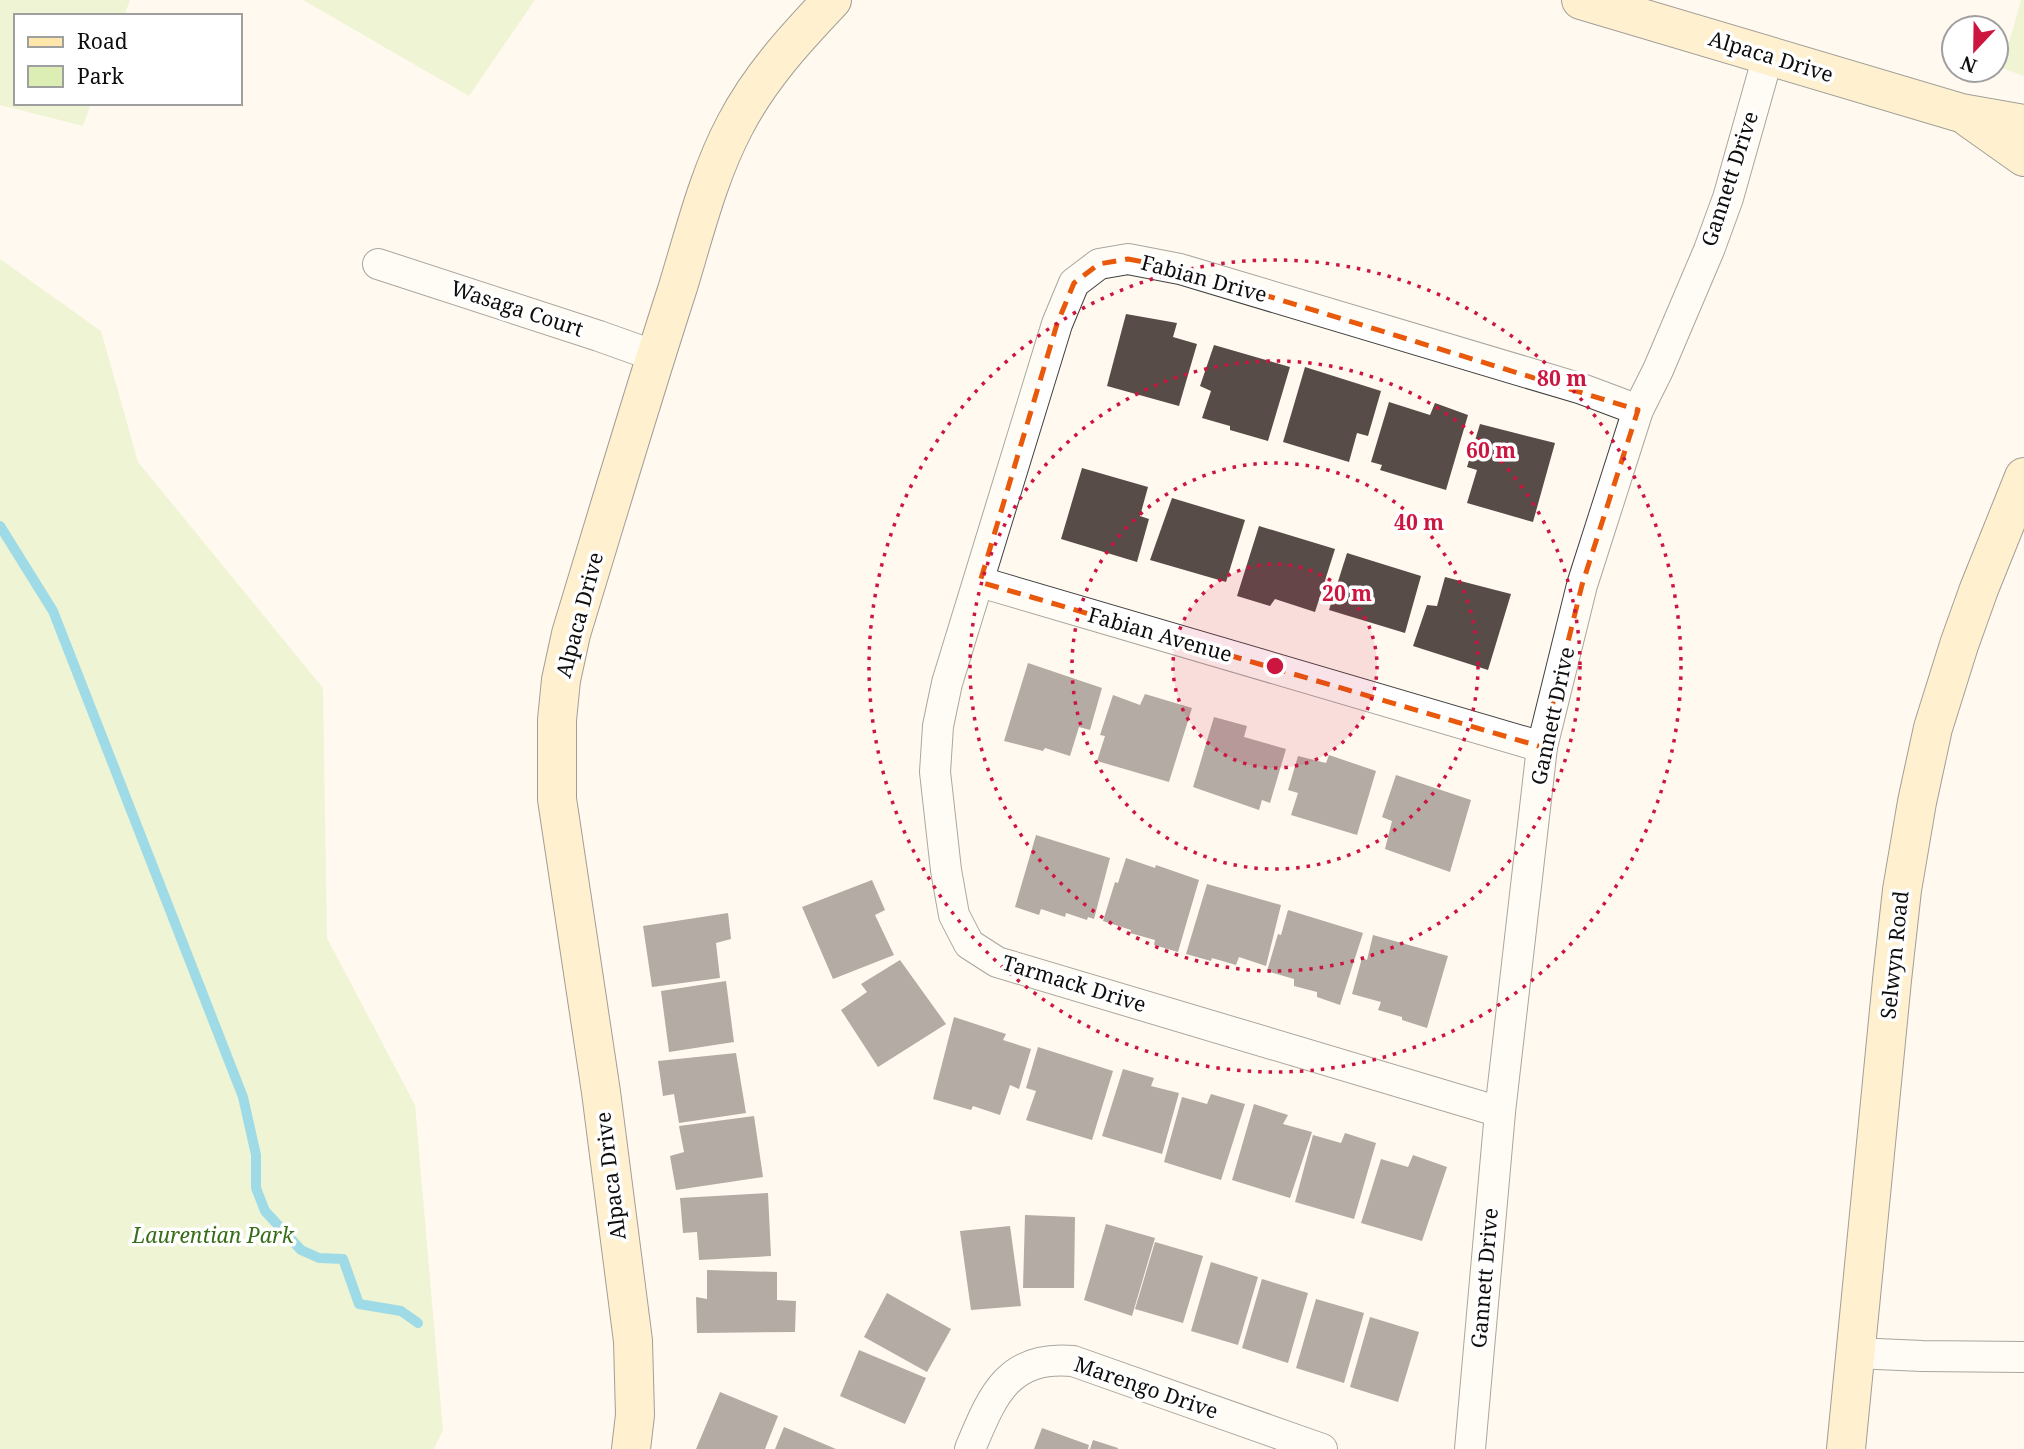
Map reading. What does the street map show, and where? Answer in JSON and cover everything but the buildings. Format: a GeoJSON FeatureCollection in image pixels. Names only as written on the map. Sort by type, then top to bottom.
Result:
{"type":"FeatureCollection","features":[{"type":"Feature","properties":{"kind":"street","name":"Alpaca Drive"},"geometry":{"type":"LineString","coordinates":[[631,1449],[635,1415],[633,1341],[601,1092],[557,799],[556,757],[561,680],[571,634],[655,356],[715,173],[734,126],[759,84],[780,54],[832,0]]}},
{"type":"Feature","properties":{"kind":"street","name":"Alpaca Drive"},"geometry":{"type":"LineString","coordinates":[[1581,0],[1961,113],[2024,124]]}},
{"type":"Feature","properties":{"kind":"street","name":"Gannett Drive"},"geometry":{"type":"LineString","coordinates":[[1470,1449],[1500,1112],[1542,747],[1582,585],[1638,410],[1658,369],[1723,211],[1768,56]]}},
{"type":"Feature","properties":{"kind":"street","name":"Alpaca Drive"},"geometry":{"type":"LineString","coordinates":[[1961,113],[2024,157]]}},
{"type":"Feature","properties":{"kind":"street","name":"Fabian Drive"},"geometry":{"type":"LineString","coordinates":[[980,582],[1057,324],[1074,283],[1099,264],[1128,259],[1180,269],[1582,389],[1638,410]]}},
{"type":"Feature","properties":{"kind":"street","name":"Wasaga Court"},"geometry":{"type":"LineString","coordinates":[[378,264],[655,356]]}},
{"type":"Feature","properties":{"kind":"street","name":"Selwyn Road"},"geometry":{"type":"LineString","coordinates":[[1846,1449],[1902,890],[1917,802],[1933,727],[1979,589],[2014,532],[2024,477]]}},
{"type":"Feature","properties":{"kind":"street","name":"Fabian Avenue"},"geometry":{"type":"LineString","coordinates":[[980,582],[1542,747]]}},
{"type":"Feature","properties":{"kind":"street","name":"Tarmack Drive"},"geometry":{"type":"LineString","coordinates":[[980,582],[947,683],[938,726],[935,772],[954,915],[970,944],[997,962],[1500,1112]]}},
{"type":"Feature","properties":{"kind":"street"},"geometry":{"type":"LineString","coordinates":[[1855,1353],[2024,1357]]}},
{"type":"Feature","properties":{"kind":"street","name":"Marengo Drive"},"geometry":{"type":"LineString","coordinates":[[970,1449],[989,1403],[1006,1380],[1029,1367],[1052,1359],[1073,1361],[1322,1449]]}},
{"type":"Feature","properties":{"kind":"highlighted area"},"geometry":{"type":"Polygon","coordinates":[[[1128,259],[1180,269],[1638,410],[1582,585],[1542,747],[980,582],[1057,324],[1074,283],[1099,264],[1128,259]]]}},
{"type":"Feature","properties":{"kind":"green space"},"geometry":{"type":"Polygon","coordinates":[[[0,0],[130,0],[125,14],[14,14],[14,105],[90,105],[83,126],[0,105],[0,0]]]}},
{"type":"Feature","properties":{"kind":"green space"},"geometry":{"type":"Polygon","coordinates":[[[303,0],[535,0],[469,96],[303,0]]]}},
{"type":"Feature","properties":{"kind":"green space"},"geometry":{"type":"Polygon","coordinates":[[[2021,0],[2024,0],[2024,76],[2010,71],[2010,39],[2021,0]]]}},
{"type":"Feature","properties":{"kind":"green space","name":"Laurentian Park"},"geometry":{"type":"Polygon","coordinates":[[[0,259],[101,331],[138,462],[323,688],[327,938],[415,1105],[443,1430],[434,1449],[0,1449],[0,259]]]}},
{"type":"Feature","properties":{"kind":"waterway"},"geometry":{"type":"LineString","coordinates":[[0,526],[53,611],[243,1097],[256,1155],[256,1188],[265,1211],[301,1250],[319,1258],[343,1259],[359,1304],[401,1311],[418,1323]]}}]}
